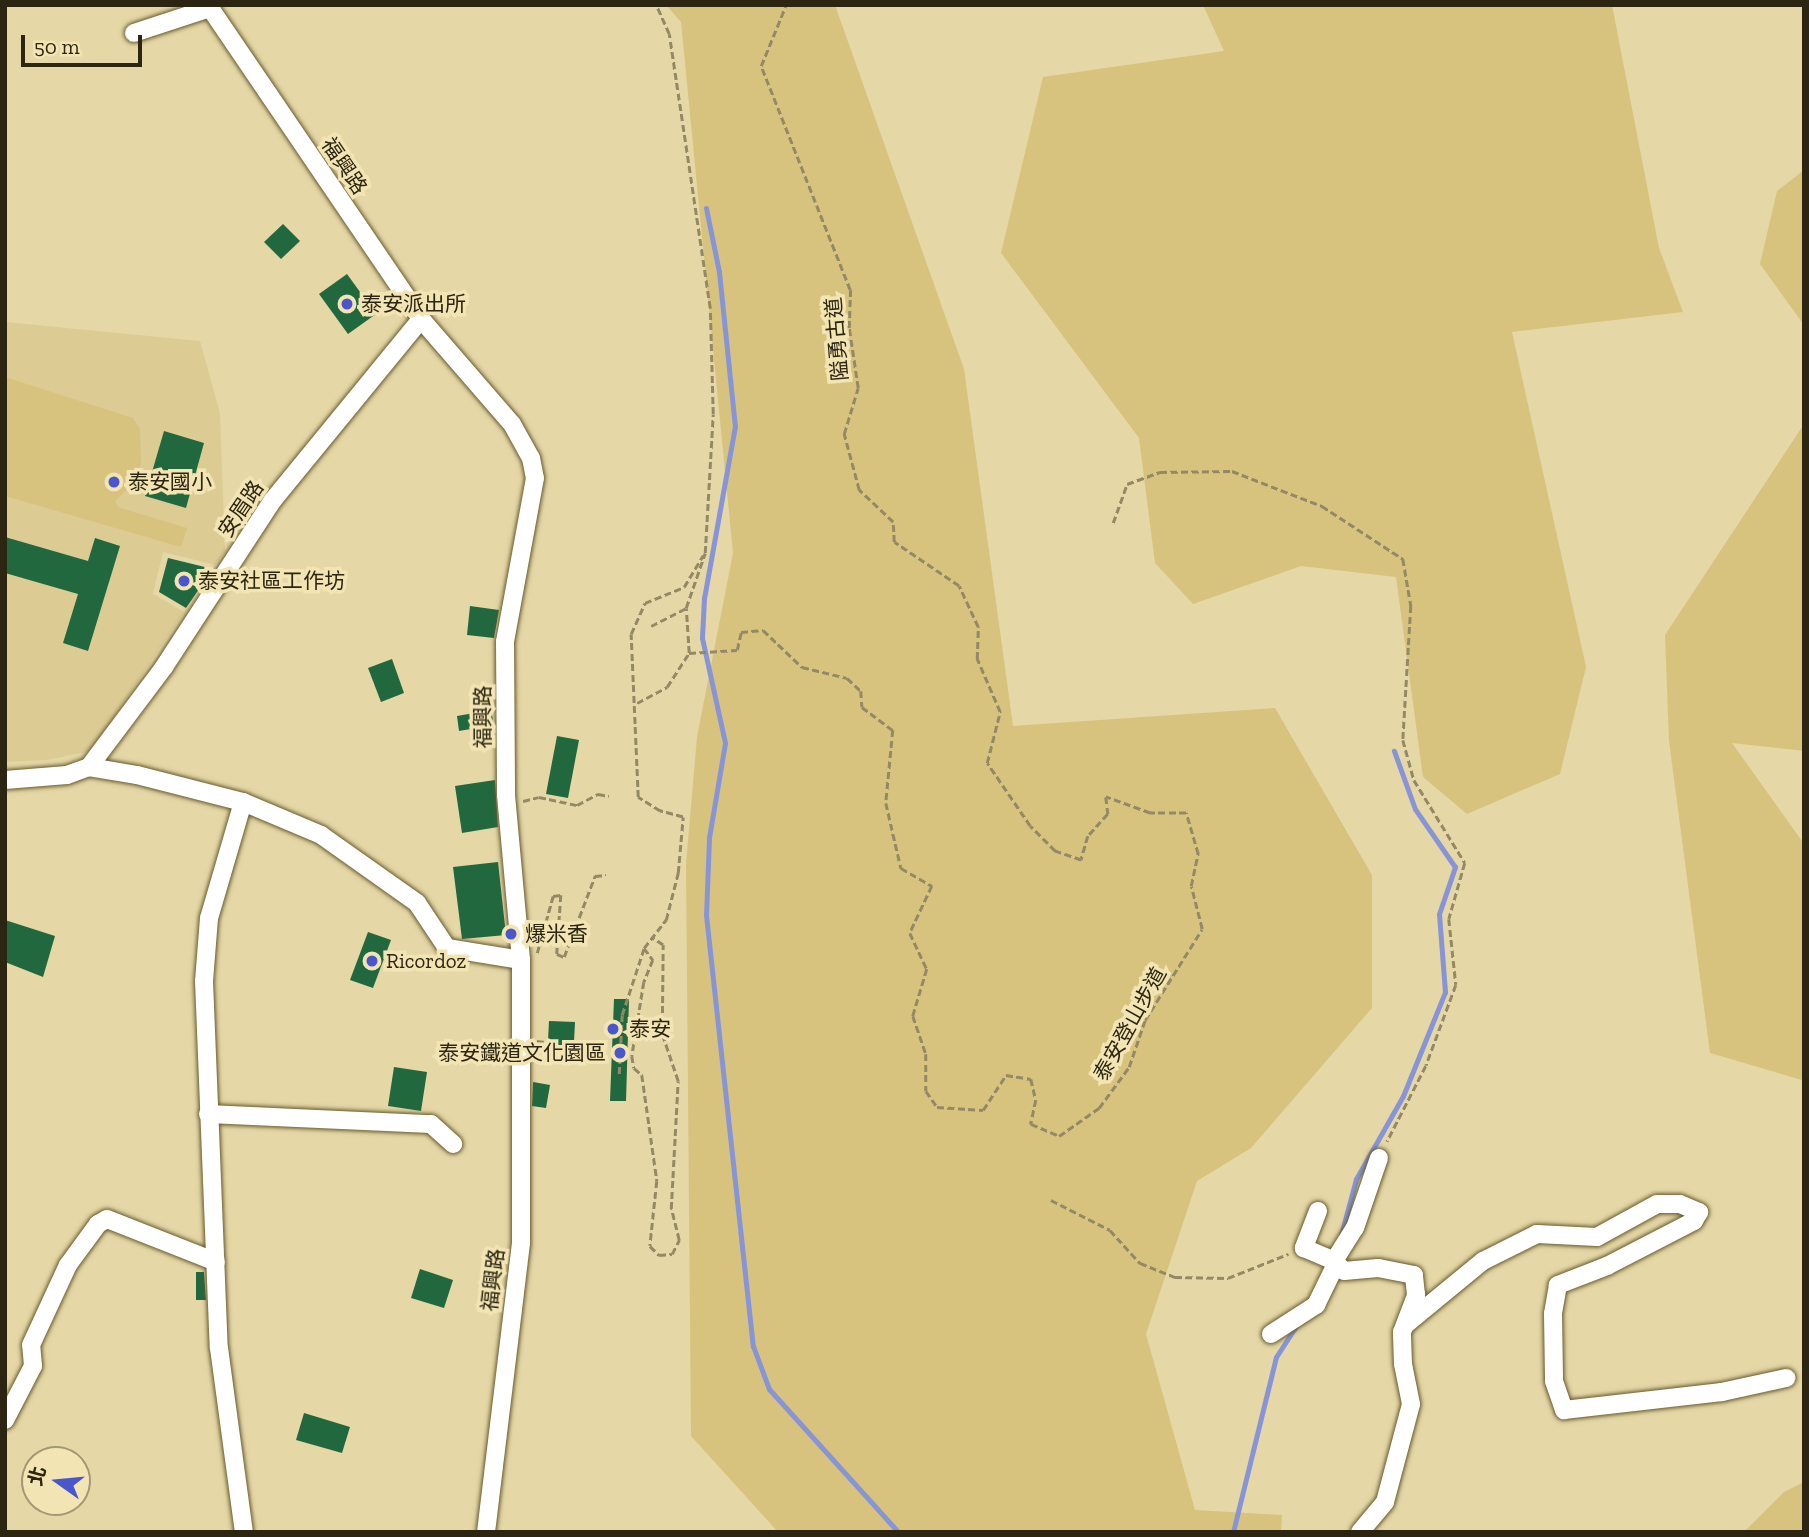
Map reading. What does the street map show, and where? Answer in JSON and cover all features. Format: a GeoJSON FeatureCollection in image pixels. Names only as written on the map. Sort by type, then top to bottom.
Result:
{"type":"FeatureCollection","features":[{"type":"Feature","properties":{"kind":"street"},"geometry":{"type":"LineString","coordinates":[[134,33],[210,6]]}},
{"type":"Feature","properties":{"kind":"street","name":"福興路"},"geometry":{"type":"LineString","coordinates":[[210,6],[421,319],[512,424],[531,458],[535,478],[505,642],[506,806],[521,958],[521,1243],[486,1532]]}},
{"type":"Feature","properties":{"kind":"street","name":"安眉路"},"geometry":{"type":"LineString","coordinates":[[89,767],[164,667],[273,500],[421,319]]}},
{"type":"Feature","properties":{"kind":"street"},"geometry":{"type":"LineString","coordinates":[[5,780],[67,775],[89,767],[137,775],[243,802],[321,835],[417,903],[447,948],[521,958]]}},
{"type":"Feature","properties":{"kind":"street"},"geometry":{"type":"LineString","coordinates":[[243,802],[209,918],[204,981],[219,1348],[244,1532]]}},
{"type":"Feature","properties":{"kind":"street"},"geometry":{"type":"LineString","coordinates":[[208,1114],[430,1124],[453,1144]]}},
{"type":"Feature","properties":{"kind":"street"},"geometry":{"type":"LineString","coordinates":[[1271,1334],[1316,1305],[1355,1228],[1379,1158]]}},
{"type":"Feature","properties":{"kind":"street"},"geometry":{"type":"LineString","coordinates":[[1405,1325],[1483,1261],[1537,1234],[1597,1237],[1657,1204],[1680,1205],[1699,1212],[1694,1221],[1607,1266],[1558,1285],[1553,1314],[1554,1381],[1564,1410],[1722,1392],[1786,1378]]}},
{"type":"Feature","properties":{"kind":"street"},"geometry":{"type":"LineString","coordinates":[[1318,1211],[1304,1248],[1335,1263],[1344,1271],[1378,1269],[1414,1275],[1416,1295],[1405,1325],[1403,1364],[1411,1404],[1385,1502],[1360,1532]]}},
{"type":"Feature","properties":{"kind":"street"},"geometry":{"type":"LineString","coordinates":[[5,1420],[33,1366],[31,1345],[68,1265],[98,1224],[107,1219],[216,1262]]}},
{"type":"Feature","properties":{"kind":"path"},"geometry":{"type":"LineString","coordinates":[[637,704],[667,687],[689,653],[686,608],[705,553],[713,414],[710,308],[669,34],[656,5]]}},
{"type":"Feature","properties":{"kind":"path","name":"隘勇古道"},"geometry":{"type":"LineString","coordinates":[[786,5],[761,66],[850,290],[849,328],[858,388],[844,435],[859,490],[893,522],[894,542],[959,586],[978,627],[977,659],[1000,712],[987,763],[1030,826],[1055,851],[1081,860],[1088,836],[1108,814],[1106,797],[1150,813],[1186,813],[1198,854],[1191,886]]}},
{"type":"Feature","properties":{"kind":"path"},"geometry":{"type":"LineString","coordinates":[[1113,523],[1127,484],[1160,472],[1232,471],[1322,506],[1403,559],[1410,606],[1403,740],[1414,780],[1465,863],[1449,919],[1456,985],[1426,1066],[1379,1158]]}},
{"type":"Feature","properties":{"kind":"path"},"geometry":{"type":"LineString","coordinates":[[619,1074],[622,1015],[644,948],[667,920],[678,873],[683,817],[660,811],[638,797],[637,704],[631,634],[645,603],[684,587],[705,553]]}},
{"type":"Feature","properties":{"kind":"path"},"geometry":{"type":"LineString","coordinates":[[651,626],[686,608]]}},
{"type":"Feature","properties":{"kind":"path","name":"泰安登山步道"},"geometry":{"type":"LineString","coordinates":[[689,653],[737,650],[741,632],[764,630],[802,667],[847,678],[861,691],[862,707],[893,730],[886,803],[901,868],[932,886],[910,933],[927,969],[913,1016],[926,1054],[926,1091],[937,1107],[983,1110],[1006,1075],[1031,1079],[1036,1100],[1031,1124],[1059,1136],[1099,1108],[1129,1067],[1145,1020],[1202,929],[1191,886]]}},
{"type":"Feature","properties":{"kind":"path"},"geometry":{"type":"LineString","coordinates":[[506,806],[539,797],[577,805],[598,794],[609,796]]}},
{"type":"Feature","properties":{"kind":"path"},"geometry":{"type":"LineString","coordinates":[[521,958],[538,953],[553,896],[561,895],[557,954],[564,957],[595,876],[606,875]]}},
{"type":"Feature","properties":{"kind":"path"},"geometry":{"type":"LineString","coordinates":[[644,948],[653,960],[632,1056],[634,1068],[642,1075],[657,1181],[650,1246],[659,1255],[672,1254],[679,1240],[671,1209],[678,1081],[662,1034],[666,960],[663,945],[651,937]]}},
{"type":"Feature","properties":{"kind":"path"},"geometry":{"type":"LineString","coordinates":[[1051,1200],[1110,1230],[1140,1263],[1175,1276],[1227,1278],[1304,1248]]}},
{"type":"Feature","properties":{"kind":"shaded area"},"geometry":{"type":"Polygon","coordinates":[[[666,5],[835,5],[964,369],[1013,726],[1275,708],[1372,875],[1372,1008],[1251,1148],[1197,1181],[1146,1334],[1195,1510],[1282,1515],[1281,1532],[778,1532],[691,1436],[686,864],[697,737],[733,553],[681,22],[666,5]]]}},
{"type":"Feature","properties":{"kind":"shaded area"},"geometry":{"type":"Polygon","coordinates":[[[1203,5],[1612,5],[1659,248],[1683,312],[1512,332],[1586,667],[1560,774],[1467,814],[1423,777],[1396,577],[1301,566],[1193,604],[1155,563],[1139,438],[1001,253],[1043,77],[1224,51],[1203,5]]]}},
{"type":"Feature","properties":{"kind":"shaded area"},"geometry":{"type":"Polygon","coordinates":[[[1804,170],[1804,325],[1760,264],[1777,191],[1804,170]]]}},
{"type":"Feature","properties":{"kind":"shaded area","name":"泰安國小"},"geometry":{"type":"Polygon","coordinates":[[[5,322],[200,341],[220,413],[225,551],[215,565],[163,552],[153,594],[184,612],[91,751],[47,760],[5,762],[5,322]]]}},
{"type":"Feature","properties":{"kind":"shaded area"},"geometry":{"type":"Polygon","coordinates":[[[5,377],[133,418],[140,429],[141,464],[132,485],[115,501],[118,507],[187,528],[181,547],[5,496],[5,377]]]}},
{"type":"Feature","properties":{"kind":"shaded area"},"geometry":{"type":"Polygon","coordinates":[[[1804,424],[1804,751],[1732,743],[1804,844],[1802,1080],[1710,1053],[1669,741],[1665,635],[1804,424]]]}},
{"type":"Feature","properties":{"kind":"shaded area"},"geometry":{"type":"Polygon","coordinates":[[[1804,1482],[1804,1532],[1744,1532],[1784,1492],[1804,1482]]]}},
{"type":"Feature","properties":{"kind":"building"},"geometry":{"type":"Polygon","coordinates":[[[283,224],[300,241],[281,259],[264,242],[283,224]]]}},
{"type":"Feature","properties":{"kind":"building","name":"泰安派出所"},"geometry":{"type":"Polygon","coordinates":[[[347,274],[376,314],[348,334],[319,294],[347,274]]]}},
{"type":"Feature","properties":{"kind":"building"},"geometry":{"type":"Polygon","coordinates":[[[164,431],[204,443],[186,508],[145,496],[164,431]]]}},
{"type":"Feature","properties":{"kind":"building"},"geometry":{"type":"Polygon","coordinates":[[[5,537],[88,561],[95,538],[120,546],[88,651],[63,643],[78,594],[5,573],[5,537]]]}},
{"type":"Feature","properties":{"kind":"building","name":"泰安社區工作坊"},"geometry":{"type":"Polygon","coordinates":[[[168,558],[213,569],[186,608],[159,592],[168,558]]]}},
{"type":"Feature","properties":{"kind":"building"},"geometry":{"type":"Polygon","coordinates":[[[470,606],[499,610],[494,638],[467,635],[470,606]]]}},
{"type":"Feature","properties":{"kind":"building"},"geometry":{"type":"Polygon","coordinates":[[[392,659],[404,693],[381,702],[368,668],[392,659]]]}},
{"type":"Feature","properties":{"kind":"building"},"geometry":{"type":"Polygon","coordinates":[[[491,710],[494,725],[459,731],[457,716],[491,710]]]}},
{"type":"Feature","properties":{"kind":"building"},"geometry":{"type":"Polygon","coordinates":[[[557,736],[579,740],[568,798],[546,794],[557,736]]]}},
{"type":"Feature","properties":{"kind":"building"},"geometry":{"type":"Polygon","coordinates":[[[495,780],[498,827],[462,833],[455,786],[495,780]]]}},
{"type":"Feature","properties":{"kind":"building"},"geometry":{"type":"Polygon","coordinates":[[[498,862],[506,935],[462,939],[453,867],[498,862]]]}},
{"type":"Feature","properties":{"kind":"building"},"geometry":{"type":"Polygon","coordinates":[[[5,920],[55,936],[43,977],[5,962],[5,920]]]}},
{"type":"Feature","properties":{"kind":"building"},"geometry":{"type":"Polygon","coordinates":[[[368,932],[391,940],[373,988],[350,980],[368,932]]]}},
{"type":"Feature","properties":{"kind":"building","name":"泰安鐵道文化園區"},"geometry":{"type":"Polygon","coordinates":[[[614,999],[629,999],[626,1101],[610,1101],[614,999]]]}},
{"type":"Feature","properties":{"kind":"building"},"geometry":{"type":"Polygon","coordinates":[[[549,1021],[575,1022],[573,1061],[547,1060],[549,1021]]]}},
{"type":"Feature","properties":{"kind":"building"},"geometry":{"type":"Polygon","coordinates":[[[394,1067],[427,1072],[421,1111],[388,1106],[394,1067]]]}},
{"type":"Feature","properties":{"kind":"building"},"geometry":{"type":"Polygon","coordinates":[[[533,1082],[550,1085],[546,1108],[532,1106],[533,1082]]]}},
{"type":"Feature","properties":{"kind":"building"},"geometry":{"type":"Polygon","coordinates":[[[420,1269],[453,1280],[444,1308],[411,1298],[420,1269]]]}},
{"type":"Feature","properties":{"kind":"building"},"geometry":{"type":"Polygon","coordinates":[[[196,1272],[204,1272],[206,1300],[196,1300],[196,1272]]]}},
{"type":"Feature","properties":{"kind":"building"},"geometry":{"type":"Polygon","coordinates":[[[304,1413],[350,1427],[342,1453],[296,1440],[304,1413]]]}},
{"type":"Feature","properties":{"kind":"waterway"},"geometry":{"type":"LineString","coordinates":[[706,208],[719,272],[735,426],[704,598],[702,638],[725,743],[709,838],[706,915],[753,1346],[769,1389],[898,1532]]}},
{"type":"Feature","properties":{"kind":"waterway"},"geometry":{"type":"LineString","coordinates":[[1341,1235],[1356,1179],[1403,1096],[1445,992],[1439,914],[1455,867],[1415,809],[1394,751]]}},
{"type":"Feature","properties":{"kind":"waterway"},"geometry":{"type":"LineString","coordinates":[[1233,1532],[1276,1357],[1298,1323]]}},
{"type":"Feature","properties":{"kind":"place","name":"泰安派出所"},"geometry":{"type":"Point","coordinates":[347,304]}},
{"type":"Feature","properties":{"kind":"place","name":"泰安國小"},"geometry":{"type":"Point","coordinates":[114,482]}},
{"type":"Feature","properties":{"kind":"place","name":"泰安社區工作坊"},"geometry":{"type":"Point","coordinates":[184,581]}},
{"type":"Feature","properties":{"kind":"place","name":"爆米香"},"geometry":{"type":"Point","coordinates":[511,934]}},
{"type":"Feature","properties":{"kind":"place","name":"Ricordoz"},"geometry":{"type":"Point","coordinates":[372,961]}},
{"type":"Feature","properties":{"kind":"place","name":"泰安"},"geometry":{"type":"Point","coordinates":[613,1029]}},
{"type":"Feature","properties":{"kind":"place","name":"泰安鐵道文化園區"},"geometry":{"type":"Point","coordinates":[620,1053]}}]}
